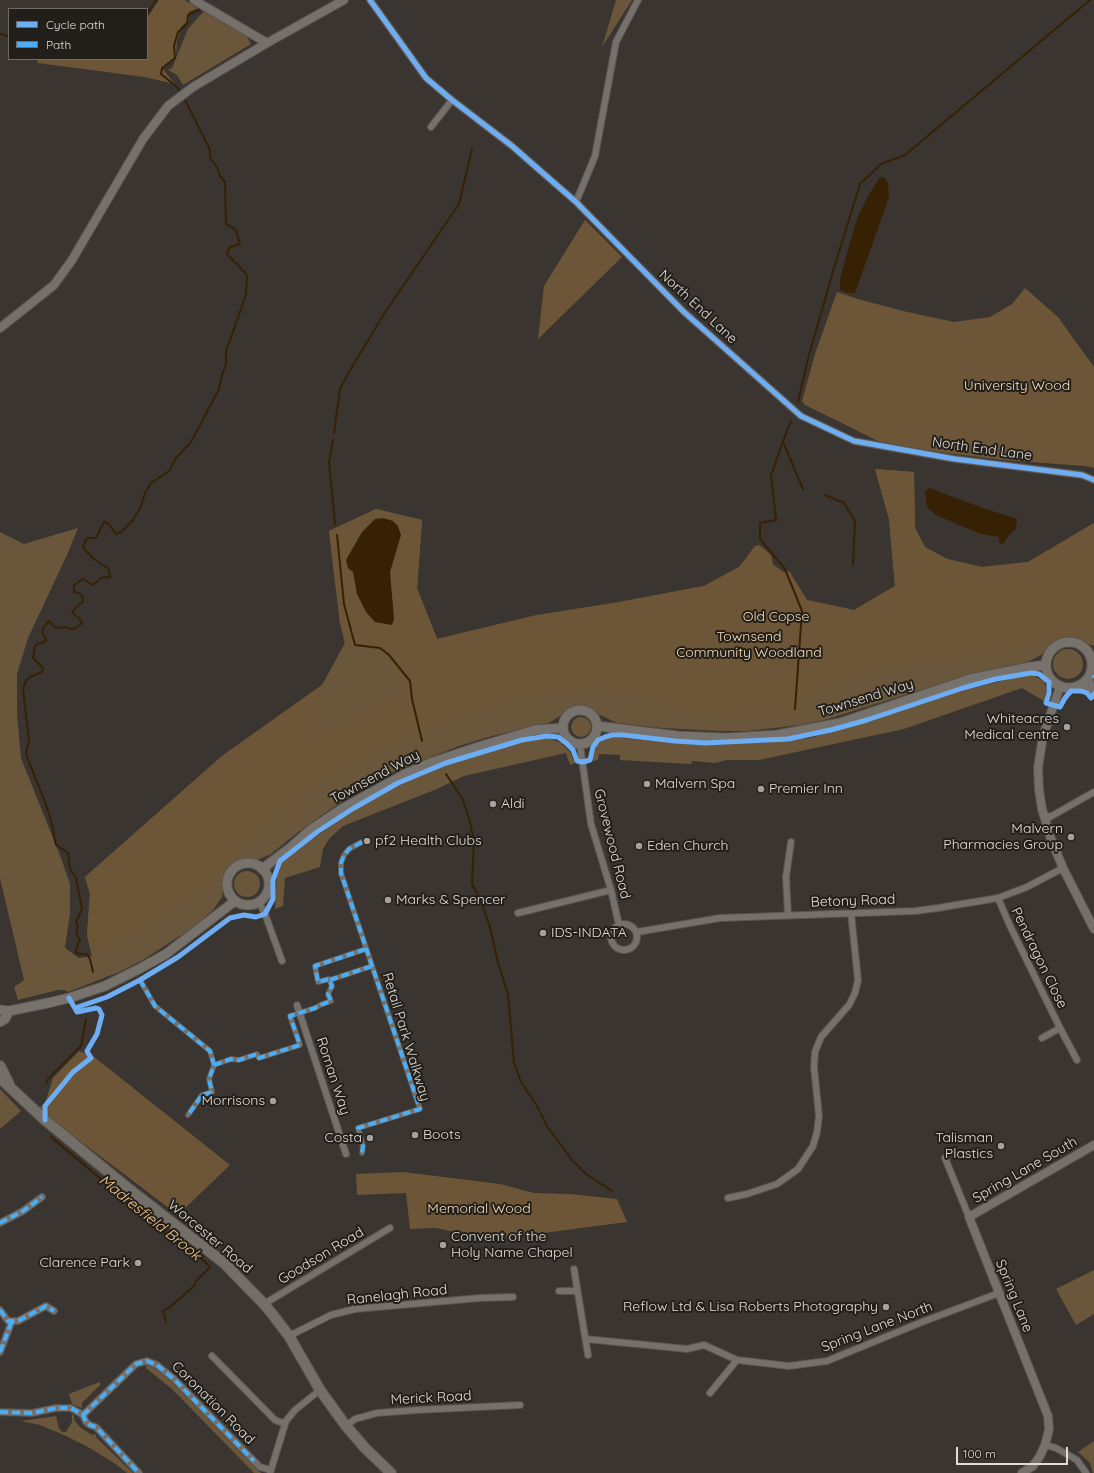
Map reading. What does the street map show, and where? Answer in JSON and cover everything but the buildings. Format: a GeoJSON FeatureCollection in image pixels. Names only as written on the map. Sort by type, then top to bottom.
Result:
{"type":"FeatureCollection","features":[{"type":"Feature","properties":{"kind":"highway"},"geometry":{"type":"LineString","coordinates":[[0,1066],[11,1088]]}},
{"type":"Feature","properties":{"kind":"highway","name":"Worcester Road"},"geometry":{"type":"LineString","coordinates":[[0,1078],[35,1111],[87,1154],[224,1263],[264,1304],[289,1336],[320,1390],[346,1426],[387,1472]]}},
{"type":"Feature","properties":{"kind":"main road"},"geometry":{"type":"LineString","coordinates":[[1064,642],[1079,644],[1086,648],[1092,655],[1092,666],[1089,677],[1081,685],[1071,689],[1060,687],[1052,682],[1047,674],[1046,665],[1047,657],[1051,650],[1056,645],[1064,642]]}},
{"type":"Feature","properties":{"kind":"main road","name":"Townsend Way"},"geometry":{"type":"LineString","coordinates":[[597,726],[678,736],[727,738],[777,735],[840,723],[970,679],[1023,668],[1046,665]]}},
{"type":"Feature","properties":{"kind":"main road"},"geometry":{"type":"LineString","coordinates":[[575,710],[582,710],[590,713],[596,720],[597,726],[597,730],[593,738],[589,742],[580,745],[569,741],[562,728],[564,720],[568,714],[575,710]]}},
{"type":"Feature","properties":{"kind":"main road","name":"Townsend Way"},"geometry":{"type":"LineString","coordinates":[[262,869],[310,831],[340,810],[405,774],[430,763],[535,730],[562,728]]}},
{"type":"Feature","properties":{"kind":"main road"},"geometry":{"type":"LineString","coordinates":[[248,864],[254,864],[262,869],[268,878],[269,885],[266,895],[259,902],[254,904],[246,905],[235,901],[229,892],[227,885],[231,873],[241,865],[248,864]]}},
{"type":"Feature","properties":{"kind":"main road"},"geometry":{"type":"LineString","coordinates":[[0,1022],[5,1019],[4,1010],[69,998],[100,988],[132,973],[166,954],[235,901]]}},
{"type":"Feature","properties":{"kind":"street"},"geometry":{"type":"LineString","coordinates":[[194,0],[267,43]]}},
{"type":"Feature","properties":{"kind":"street"},"geometry":{"type":"LineString","coordinates":[[0,328],[54,285],[72,260],[144,139],[168,106],[193,87],[344,0]]}},
{"type":"Feature","properties":{"kind":"street","name":"North End Lane"},"geometry":{"type":"LineString","coordinates":[[370,0],[426,78],[512,146],[576,202],[684,312],[801,416],[854,441],[955,459],[1082,475],[1094,480]]}},
{"type":"Feature","properties":{"kind":"street"},"geometry":{"type":"LineString","coordinates":[[576,202],[595,156],[616,42],[638,0]]}},
{"type":"Feature","properties":{"kind":"street"},"geometry":{"type":"LineString","coordinates":[[431,128],[452,100]]}},
{"type":"Feature","properties":{"kind":"street"},"geometry":{"type":"LineString","coordinates":[[1089,677],[1094,694]]}},
{"type":"Feature","properties":{"kind":"street"},"geometry":{"type":"LineString","coordinates":[[1081,685],[1094,694]]}},
{"type":"Feature","properties":{"kind":"street"},"geometry":{"type":"LineString","coordinates":[[1060,687],[1043,736],[1038,768],[1039,790],[1051,838],[1063,868],[1094,929]]}},
{"type":"Feature","properties":{"kind":"street","name":"Grovewood Road"},"geometry":{"type":"LineString","coordinates":[[580,745],[592,824],[611,890],[619,925]]}},
{"type":"Feature","properties":{"kind":"street"},"geometry":{"type":"LineString","coordinates":[[1044,814],[1050,817],[1094,792]]}},
{"type":"Feature","properties":{"kind":"street","name":"Retail Park Walkway"},"geometry":{"type":"LineString","coordinates":[[362,842],[349,848],[344,855],[341,864],[341,871],[420,1109],[358,1128],[363,1146],[362,1153]]}},
{"type":"Feature","properties":{"kind":"street"},"geometry":{"type":"LineString","coordinates":[[788,915],[786,876],[791,842]]}},
{"type":"Feature","properties":{"kind":"street","name":"Betony Road"},"geometry":{"type":"LineString","coordinates":[[637,932],[720,918],[915,911],[998,898],[1027,887],[1063,868]]}},
{"type":"Feature","properties":{"kind":"street"},"geometry":{"type":"LineString","coordinates":[[518,912],[611,890]]}},
{"type":"Feature","properties":{"kind":"street","name":"Pendragon Close"},"geometry":{"type":"LineString","coordinates":[[998,898],[1010,926],[1077,1060]]}},
{"type":"Feature","properties":{"kind":"street"},"geometry":{"type":"LineString","coordinates":[[259,902],[265,914],[282,961]]}},
{"type":"Feature","properties":{"kind":"street"},"geometry":{"type":"LineString","coordinates":[[728,1198],[777,1184],[798,1169],[813,1146],[819,1116],[814,1067],[815,1052],[821,1037],[849,1006],[855,993],[858,980],[851,913]]}},
{"type":"Feature","properties":{"kind":"street"},"geometry":{"type":"LineString","coordinates":[[626,924],[633,927],[637,932],[638,938],[632,949],[627,951],[620,950],[612,944],[612,933],[619,925],[626,924]]}},
{"type":"Feature","properties":{"kind":"street"},"geometry":{"type":"LineString","coordinates":[[366,949],[316,966],[318,982],[330,980],[372,966]]}},
{"type":"Feature","properties":{"kind":"street"},"geometry":{"type":"LineString","coordinates":[[140,980],[155,1006],[210,1051],[214,1065],[209,1079],[212,1092],[202,1095],[188,1114]]}},
{"type":"Feature","properties":{"kind":"street"},"geometry":{"type":"LineString","coordinates":[[214,1065],[231,1059],[240,1060],[257,1054],[259,1058],[300,1045],[290,1016],[316,1008],[331,1001],[328,994],[332,986],[330,980]]}},
{"type":"Feature","properties":{"kind":"street","name":"Roman Way"},"geometry":{"type":"LineString","coordinates":[[297,1005],[346,1154]]}},
{"type":"Feature","properties":{"kind":"street","name":"Pendragon Close"},"geometry":{"type":"LineString","coordinates":[[1042,1038],[1060,1028]]}},
{"type":"Feature","properties":{"kind":"street","name":"Spring Lane South"},"geometry":{"type":"LineString","coordinates":[[969,1217],[1094,1145]]}},
{"type":"Feature","properties":{"kind":"street","name":"Spring Lane"},"geometry":{"type":"LineString","coordinates":[[945,1158],[1048,1416],[1049,1430],[1040,1456],[1033,1466],[1022,1473]]}},
{"type":"Feature","properties":{"kind":"street"},"geometry":{"type":"LineString","coordinates":[[0,1223],[23,1211],[42,1197]]}},
{"type":"Feature","properties":{"kind":"street","name":"Goodson Road"},"geometry":{"type":"LineString","coordinates":[[264,1304],[390,1228]]}},
{"type":"Feature","properties":{"kind":"street"},"geometry":{"type":"LineString","coordinates":[[574,1269],[576,1291],[588,1355]]}},
{"type":"Feature","properties":{"kind":"street"},"geometry":{"type":"LineString","coordinates":[[559,1291],[576,1291]]}},
{"type":"Feature","properties":{"kind":"street","name":"Spring Lane North"},"geometry":{"type":"LineString","coordinates":[[586,1339],[687,1349],[704,1345],[737,1360],[789,1366],[827,1361],[922,1322],[999,1293]]}},
{"type":"Feature","properties":{"kind":"street","name":"Ranelagh Road"},"geometry":{"type":"LineString","coordinates":[[289,1336],[330,1315],[355,1309],[480,1298],[513,1298]]}},
{"type":"Feature","properties":{"kind":"street"},"geometry":{"type":"LineString","coordinates":[[0,1310],[8,1321],[18,1321],[46,1306],[54,1311]]}},
{"type":"Feature","properties":{"kind":"street"},"geometry":{"type":"LineString","coordinates":[[0,1352],[12,1321]]}},
{"type":"Feature","properties":{"kind":"street"},"geometry":{"type":"LineString","coordinates":[[212,1356],[219,1368],[275,1420],[285,1424]]}},
{"type":"Feature","properties":{"kind":"street"},"geometry":{"type":"LineString","coordinates":[[710,1393],[737,1360]]}},
{"type":"Feature","properties":{"kind":"street","name":"Coronation Road"},"geometry":{"type":"LineString","coordinates":[[83,1415],[136,1364],[147,1361],[157,1365],[174,1379],[260,1467],[271,1472]]}},
{"type":"Feature","properties":{"kind":"street"},"geometry":{"type":"LineString","coordinates":[[271,1472],[285,1424],[295,1410],[320,1390]]}},
{"type":"Feature","properties":{"kind":"street","name":"Merick Road"},"geometry":{"type":"LineString","coordinates":[[346,1426],[355,1419],[377,1413],[520,1405]]}},
{"type":"Feature","properties":{"kind":"street"},"geometry":{"type":"LineString","coordinates":[[0,1412],[32,1413],[71,1408],[83,1415],[86,1422],[96,1427],[139,1473]]}},
{"type":"Feature","properties":{"kind":"street"},"geometry":{"type":"LineString","coordinates":[[1045,1445],[1056,1448],[1077,1460],[1086,1473]]}},
{"type":"Feature","properties":{"kind":"green space"},"geometry":{"type":"Polygon","coordinates":[[[159,0],[185,0],[198,8],[189,12],[189,19],[181,27],[177,41],[176,56],[162,68],[175,84],[144,77],[38,63],[37,60],[148,60],[148,16],[159,0]]]}},
{"type":"Feature","properties":{"kind":"green space"},"geometry":{"type":"Polygon","coordinates":[[[616,0],[632,0],[602,47],[616,0]]]}},
{"type":"Feature","properties":{"kind":"green space"},"geometry":{"type":"Polygon","coordinates":[[[205,10],[246,35],[251,44],[183,85],[177,75],[168,70],[172,68],[188,29],[205,10]]]}},
{"type":"Feature","properties":{"kind":"green space"},"geometry":{"type":"Polygon","coordinates":[[[585,220],[622,257],[538,339],[544,286],[585,220]]]}},
{"type":"Feature","properties":{"kind":"green space","name":"University Wood"},"geometry":{"type":"Polygon","coordinates":[[[1025,288],[1058,317],[1094,367],[1094,468],[1085,466],[1003,460],[914,449],[882,443],[805,405],[802,401],[816,351],[837,292],[903,311],[954,322],[990,317],[1012,304],[1025,288]]]}},
{"type":"Feature","properties":{"kind":"green space","name":"Townsend Community Woodland"},"geometry":{"type":"Polygon","coordinates":[[[875,469],[914,472],[915,528],[925,547],[947,559],[982,567],[1028,562],[1094,523],[1094,646],[1070,638],[1054,641],[1041,655],[1027,662],[971,674],[825,720],[800,725],[748,731],[662,728],[617,723],[589,708],[581,706],[574,707],[549,723],[492,736],[459,746],[388,774],[342,801],[297,833],[271,854],[257,860],[239,862],[232,867],[226,875],[222,897],[213,910],[195,926],[143,960],[119,972],[68,992],[65,990],[58,990],[18,1000],[14,987],[24,980],[0,878],[0,532],[24,544],[78,528],[28,638],[17,674],[17,714],[21,758],[70,884],[70,913],[65,948],[79,958],[92,956],[87,935],[90,894],[85,877],[222,756],[322,685],[345,643],[340,623],[329,531],[376,509],[422,520],[417,588],[437,639],[537,615],[614,603],[704,586],[739,567],[759,545],[771,555],[773,565],[785,573],[789,571],[807,600],[854,610],[895,586],[889,519],[875,469]]]}},
{"type":"Feature","properties":{"kind":"green space","name":"Townsend Community Woodland"},"geometry":{"type":"Polygon","coordinates":[[[875,469],[914,472],[915,528],[925,547],[947,559],[982,567],[1028,562],[1094,523],[1094,632],[1001,653],[953,659],[925,659],[908,662],[828,685],[793,703],[792,715],[764,718],[742,718],[689,711],[659,703],[634,692],[588,689],[521,699],[482,709],[425,728],[374,751],[295,799],[291,825],[287,824],[286,801],[208,881],[171,910],[92,956],[87,935],[90,894],[85,877],[222,756],[322,685],[312,739],[356,717],[411,686],[389,657],[358,645],[345,643],[340,623],[329,531],[376,509],[422,520],[417,588],[437,639],[537,615],[614,603],[704,586],[739,567],[755,546],[759,545],[771,555],[773,565],[785,573],[789,571],[807,600],[854,610],[895,586],[889,519],[875,469]]]}},
{"type":"Feature","properties":{"kind":"green space"},"geometry":{"type":"Polygon","coordinates":[[[1068,649],[1078,654],[1083,664],[1078,674],[1068,679],[1058,674],[1053,664],[1058,654],[1068,649]]]}},
{"type":"Feature","properties":{"kind":"green space"},"geometry":{"type":"Polygon","coordinates":[[[1021,676],[1034,676],[1044,681],[1046,692],[1044,701],[1022,688],[904,729],[759,760],[727,760],[715,763],[692,761],[691,764],[620,760],[620,755],[599,754],[598,760],[592,761],[598,743],[611,737],[698,745],[774,742],[810,738],[859,724],[954,693],[1021,676]]]}},
{"type":"Feature","properties":{"kind":"green space"},"geometry":{"type":"Polygon","coordinates":[[[581,717],[588,720],[591,727],[588,734],[581,737],[574,734],[571,727],[574,720],[581,717]]]}},
{"type":"Feature","properties":{"kind":"green space"},"geometry":{"type":"Polygon","coordinates":[[[548,738],[561,743],[570,752],[575,763],[570,765],[566,753],[464,776],[437,789],[343,826],[329,839],[323,849],[320,867],[285,878],[283,906],[275,909],[277,873],[282,862],[355,809],[394,787],[444,766],[523,742],[548,738]]]}},
{"type":"Feature","properties":{"kind":"green space"},"geometry":{"type":"Polygon","coordinates":[[[247,871],[256,875],[260,884],[256,893],[247,897],[238,893],[234,884],[238,875],[247,871]]]}},
{"type":"Feature","properties":{"kind":"green space"},"geometry":{"type":"Polygon","coordinates":[[[79,1051],[93,1056],[230,1165],[178,1215],[38,1109],[45,1103],[53,1078],[79,1051]]]}},
{"type":"Feature","properties":{"kind":"green space"},"geometry":{"type":"Polygon","coordinates":[[[0,1089],[21,1111],[0,1129],[0,1089]]]}},
{"type":"Feature","properties":{"kind":"green space","name":"Memorial Wood"},"geometry":{"type":"Polygon","coordinates":[[[403,1172],[500,1184],[534,1193],[570,1194],[617,1199],[627,1222],[521,1236],[478,1237],[436,1228],[410,1229],[406,1193],[357,1195],[356,1174],[403,1172]]]}},
{"type":"Feature","properties":{"kind":"green space"},"geometry":{"type":"Polygon","coordinates":[[[1094,1270],[1094,1314],[1076,1325],[1056,1289],[1094,1270]]]}},
{"type":"Feature","properties":{"kind":"green space"},"geometry":{"type":"Polygon","coordinates":[[[146,1364],[157,1367],[261,1473],[254,1473],[173,1390],[146,1368],[146,1364]]]}},
{"type":"Feature","properties":{"kind":"green space"},"geometry":{"type":"Polygon","coordinates":[[[99,1382],[101,1384],[82,1403],[82,1408],[72,1404],[69,1394],[99,1382]]]}},
{"type":"Feature","properties":{"kind":"green space"},"geometry":{"type":"Polygon","coordinates":[[[72,1414],[74,1416],[74,1420],[80,1427],[92,1435],[96,1434],[96,1437],[133,1473],[127,1473],[88,1447],[66,1436],[40,1425],[21,1421],[56,1416],[59,1428],[62,1432],[66,1432],[72,1422],[72,1414]]]}},
{"type":"Feature","properties":{"kind":"green space"},"geometry":{"type":"Polygon","coordinates":[[[1094,1441],[1093,1473],[1090,1463],[1078,1452],[1094,1441]]]}},
{"type":"Feature","properties":{"kind":"shaded area"},"geometry":{"type":"Polygon","coordinates":[[[880,177],[884,177],[888,183],[889,197],[855,293],[847,293],[840,290],[840,279],[848,249],[857,219],[868,196],[880,177]]]}},
{"type":"Feature","properties":{"kind":"shaded area"},"geometry":{"type":"Polygon","coordinates":[[[929,488],[1017,519],[1016,529],[1010,534],[1003,544],[999,543],[999,537],[981,534],[936,515],[927,507],[925,492],[929,488]]]}},
{"type":"Feature","properties":{"kind":"shaded area"},"geometry":{"type":"Polygon","coordinates":[[[383,518],[393,521],[398,526],[401,535],[390,572],[394,619],[392,625],[375,622],[366,612],[357,594],[353,572],[348,568],[346,560],[362,532],[375,519],[383,518]]]}},
{"type":"Feature","properties":{"kind":"waterway"},"geometry":{"type":"LineString","coordinates":[[148,12],[156,0]]}},
{"type":"Feature","properties":{"kind":"waterway"},"geometry":{"type":"LineString","coordinates":[[798,401],[809,355],[860,184],[881,164],[905,155],[1090,0]]}},
{"type":"Feature","properties":{"kind":"waterway","name":"Madresfield Brook"},"geometry":{"type":"LineString","coordinates":[[182,94],[177,87],[161,74],[162,68],[175,58],[174,46],[178,32],[187,24],[188,15],[199,10]]}},
{"type":"Feature","properties":{"kind":"waterway"},"geometry":{"type":"LineString","coordinates":[[0,34],[8,36]]}},
{"type":"Feature","properties":{"kind":"waterway","name":"Madresfield Brook"},"geometry":{"type":"LineString","coordinates":[[93,972],[90,959],[87,954],[76,953],[80,940],[76,934],[78,927],[76,922],[82,909],[76,878],[70,869],[68,853],[56,845],[45,802],[27,757],[26,752],[29,742],[23,688],[26,681],[30,677],[42,672],[43,668],[33,658],[35,646],[45,642],[46,638],[42,632],[43,628],[49,621],[56,628],[66,627],[71,629],[76,628],[82,623],[79,618],[72,613],[78,605],[83,602],[82,596],[79,593],[74,592],[74,585],[83,579],[93,585],[101,578],[110,577],[109,569],[94,559],[85,550],[83,546],[87,538],[96,538],[104,522],[108,523],[116,534],[121,532],[132,521],[140,509],[145,493],[151,483],[169,471],[176,458],[191,442],[219,389],[226,365],[226,351],[246,295],[247,275],[227,254],[230,247],[240,244],[236,230],[226,224],[225,182],[210,158],[210,150],[184,98]]}},
{"type":"Feature","properties":{"kind":"waterway"},"geometry":{"type":"LineString","coordinates":[[334,433],[340,389],[384,314],[459,204],[472,149]]}},
{"type":"Feature","properties":{"kind":"waterway"},"geometry":{"type":"LineString","coordinates":[[791,421],[771,476],[776,520],[760,523],[760,539],[785,569],[802,611],[795,709]]}},
{"type":"Feature","properties":{"kind":"waterway"},"geometry":{"type":"LineString","coordinates":[[333,440],[329,462],[335,524]]}},
{"type":"Feature","properties":{"kind":"waterway"},"geometry":{"type":"LineString","coordinates":[[783,442],[803,489]]}},
{"type":"Feature","properties":{"kind":"waterway"},"geometry":{"type":"LineString","coordinates":[[825,495],[844,503],[855,521],[853,565]]}},
{"type":"Feature","properties":{"kind":"waterway"},"geometry":{"type":"LineString","coordinates":[[337,535],[344,604],[355,645],[380,648],[389,655],[410,681],[412,699],[422,741]]}},
{"type":"Feature","properties":{"kind":"waterway"},"geometry":{"type":"LineString","coordinates":[[446,774],[462,798],[469,818],[474,841],[472,884],[481,900],[508,994],[514,1063],[521,1082],[537,1106],[547,1126],[572,1160],[586,1174],[612,1191]]}},
{"type":"Feature","properties":{"kind":"waterway","name":"Madresfield Brook"},"geometry":{"type":"LineString","coordinates":[[46,1084],[48,1079],[81,1046],[86,1019]]}},
{"type":"Feature","properties":{"kind":"waterway","name":"Madresfield Brook"},"geometry":{"type":"LineString","coordinates":[[51,1137],[172,1239],[199,1256],[210,1267],[196,1281],[194,1286],[163,1311],[166,1322]]}},
{"type":"Feature","properties":{"kind":"marked path"},"geometry":{"type":"LineString","coordinates":[[362,842],[349,849],[344,855],[341,863],[341,873],[420,1109],[358,1128],[363,1146],[362,1153]]}},
{"type":"Feature","properties":{"kind":"marked path"},"geometry":{"type":"LineString","coordinates":[[214,1065],[231,1059],[239,1060],[257,1054],[259,1058],[300,1045],[290,1016],[331,1001],[328,994],[332,986],[329,979],[318,982],[315,966],[366,949]]}},
{"type":"Feature","properties":{"kind":"marked path"},"geometry":{"type":"LineString","coordinates":[[330,980],[372,966]]}},
{"type":"Feature","properties":{"kind":"marked path"},"geometry":{"type":"LineString","coordinates":[[140,980],[155,1006],[210,1051],[214,1065],[209,1079],[212,1092],[202,1095],[188,1115]]}},
{"type":"Feature","properties":{"kind":"marked path"},"geometry":{"type":"LineString","coordinates":[[0,1223],[23,1211],[42,1197]]}},
{"type":"Feature","properties":{"kind":"marked path"},"geometry":{"type":"LineString","coordinates":[[0,1310],[8,1321],[18,1321],[46,1306],[54,1311]]}},
{"type":"Feature","properties":{"kind":"marked path"},"geometry":{"type":"LineString","coordinates":[[0,1352],[12,1321]]}},
{"type":"Feature","properties":{"kind":"marked path"},"geometry":{"type":"LineString","coordinates":[[83,1415],[136,1364],[147,1361],[157,1365],[174,1379],[254,1461]]}},
{"type":"Feature","properties":{"kind":"marked path"},"geometry":{"type":"LineString","coordinates":[[0,1412],[32,1413],[56,1408],[71,1408],[83,1415],[86,1422],[96,1427],[139,1473]]}},
{"type":"Feature","properties":{"kind":"cycle path"},"geometry":{"type":"LineString","coordinates":[[370,0],[426,78],[512,146],[576,202],[684,312],[801,416],[854,441],[955,459],[1082,475],[1094,480]]}},
{"type":"Feature","properties":{"kind":"cycle path"},"geometry":{"type":"LineString","coordinates":[[75,1008],[107,997],[140,980],[178,957],[230,918],[244,915],[256,917],[265,914],[273,899],[273,880],[280,861],[317,832],[354,808],[398,783],[446,763],[522,740],[547,736],[558,737],[573,750],[577,761],[583,762],[590,760],[593,747],[598,740],[612,735],[705,743],[788,739],[831,730],[867,720],[963,688],[996,679],[1031,673],[1039,674],[1049,682],[1049,693],[1046,703],[1060,707],[1071,691],[1081,691],[1087,693],[1091,698],[1094,694]]}},
{"type":"Feature","properties":{"kind":"cycle path"},"geometry":{"type":"LineString","coordinates":[[45,1120],[45,1106],[73,1072],[91,1058],[87,1051],[97,1034],[102,1015],[99,1009],[96,1008],[77,1012],[69,998]]}},
{"type":"Feature","properties":{"kind":"place","name":"Whiteacres Medical centre"},"geometry":{"type":"Point","coordinates":[1067,727]}},
{"type":"Feature","properties":{"kind":"place","name":"Malvern Spa"},"geometry":{"type":"Point","coordinates":[647,784]}},
{"type":"Feature","properties":{"kind":"place","name":"Premier Inn"},"geometry":{"type":"Point","coordinates":[761,789]}},
{"type":"Feature","properties":{"kind":"place","name":"Aldi"},"geometry":{"type":"Point","coordinates":[493,804]}},
{"type":"Feature","properties":{"kind":"place","name":"Malvern Pharmacies Group"},"geometry":{"type":"Point","coordinates":[1071,837]}},
{"type":"Feature","properties":{"kind":"place","name":"pf2 Health Clubs"},"geometry":{"type":"Point","coordinates":[367,841]}},
{"type":"Feature","properties":{"kind":"place","name":"Eden Church"},"geometry":{"type":"Point","coordinates":[639,846]}},
{"type":"Feature","properties":{"kind":"place","name":"Marks & Spencer"},"geometry":{"type":"Point","coordinates":[388,900]}},
{"type":"Feature","properties":{"kind":"place","name":"IDS-INDATA"},"geometry":{"type":"Point","coordinates":[543,933]}},
{"type":"Feature","properties":{"kind":"place","name":"Morrisons"},"geometry":{"type":"Point","coordinates":[273,1101]}},
{"type":"Feature","properties":{"kind":"place","name":"Boots"},"geometry":{"type":"Point","coordinates":[415,1135]}},
{"type":"Feature","properties":{"kind":"place","name":"Costa"},"geometry":{"type":"Point","coordinates":[370,1138]}},
{"type":"Feature","properties":{"kind":"place","name":"Talisman Plastics"},"geometry":{"type":"Point","coordinates":[1001,1146]}},
{"type":"Feature","properties":{"kind":"place","name":"Convent of the Holy Name Chapel"},"geometry":{"type":"Point","coordinates":[443,1245]}},
{"type":"Feature","properties":{"kind":"place","name":"Clarence Park"},"geometry":{"type":"Point","coordinates":[138,1263]}},
{"type":"Feature","properties":{"kind":"place","name":"Reflow Ltd & Lisa Roberts Photography"},"geometry":{"type":"Point","coordinates":[886,1307]}},
{"type":"Feature","properties":{"kind":"park label","name":"Old Copse"},"geometry":{"type":"Point","coordinates":[776,617]}}]}
